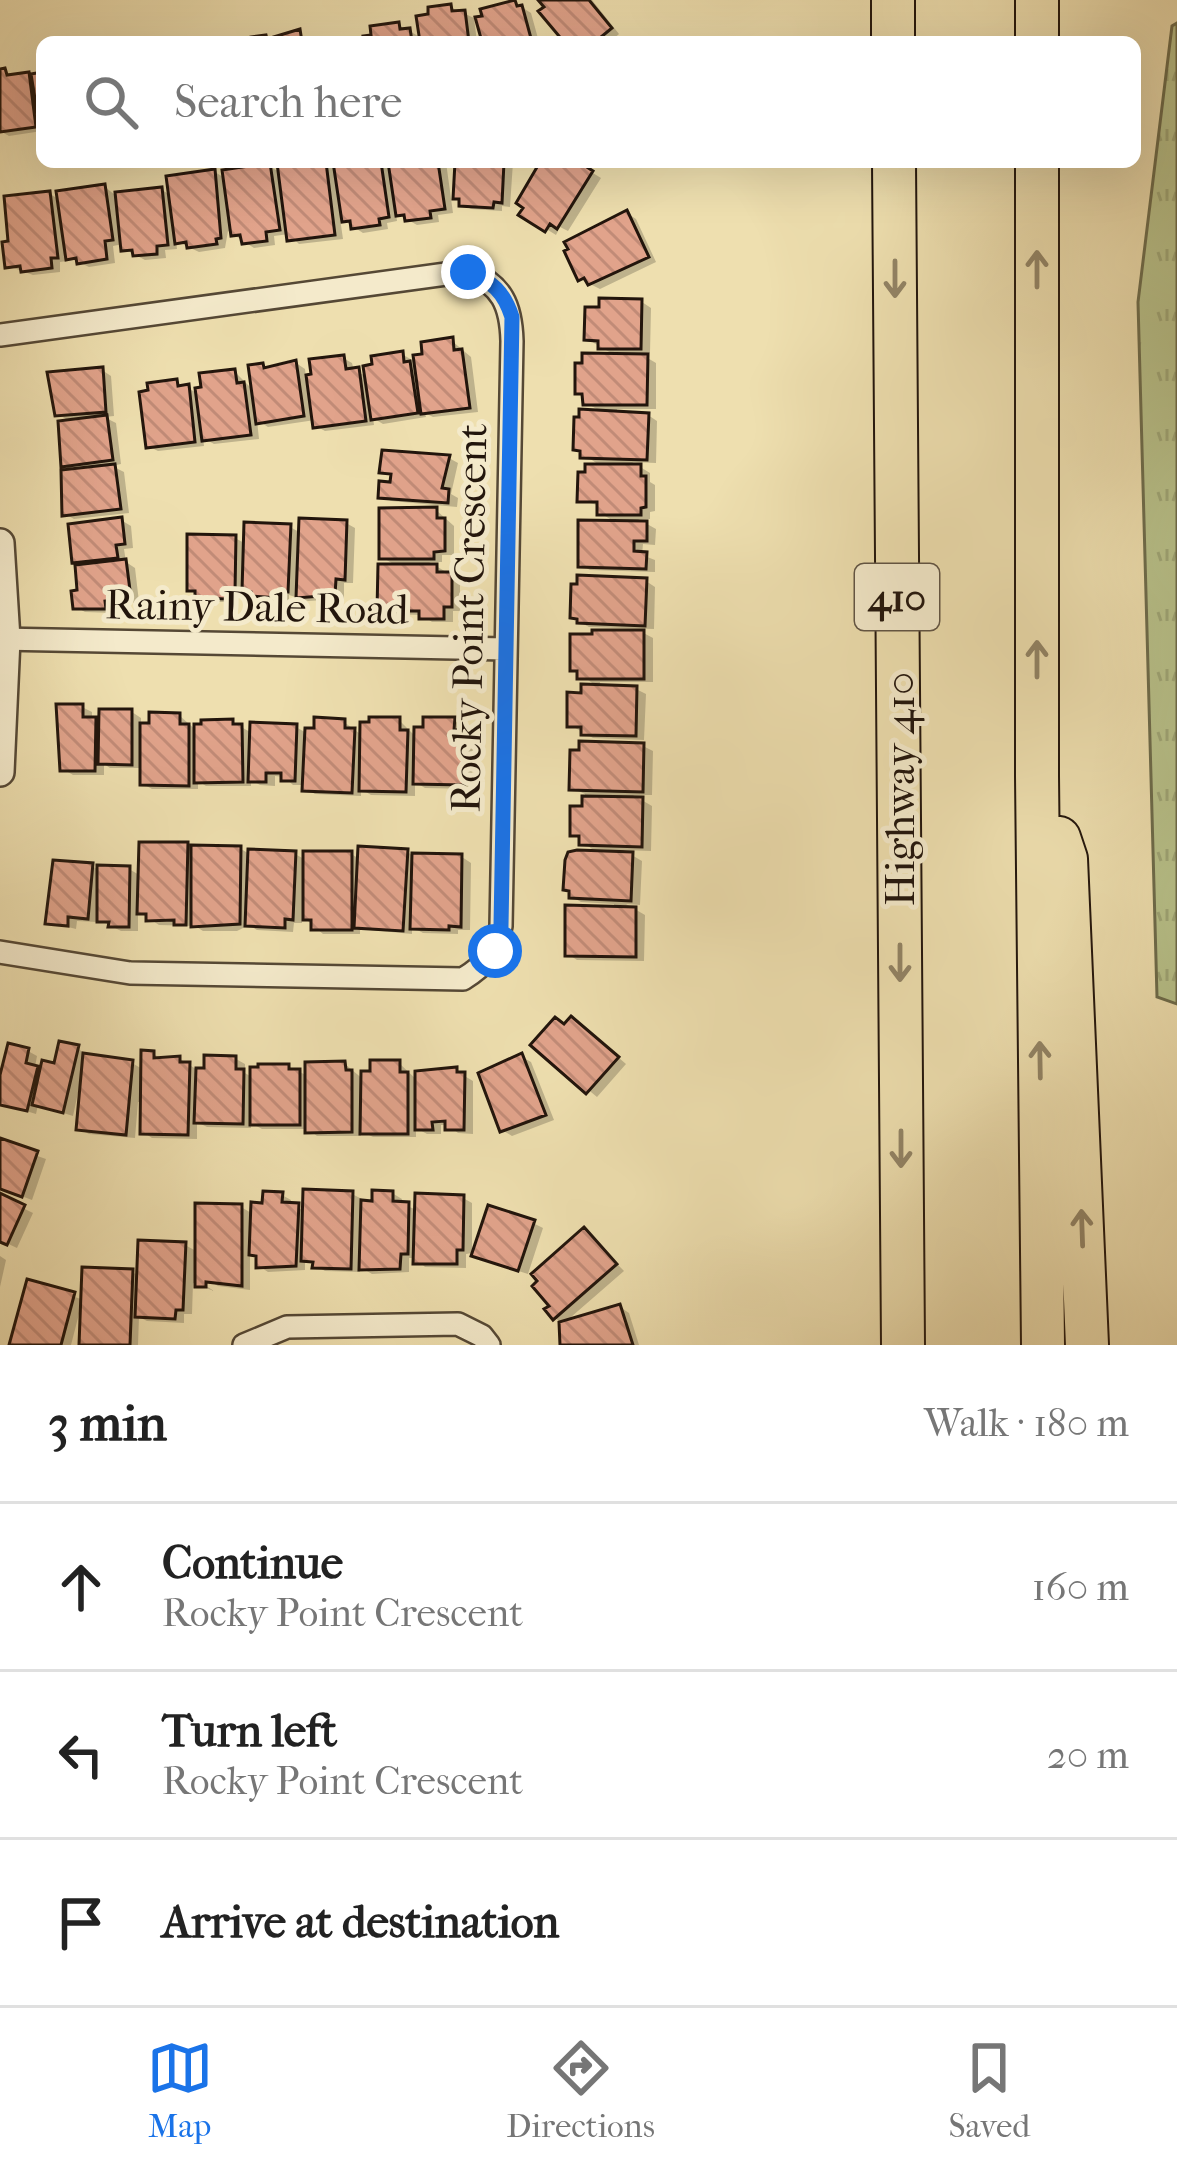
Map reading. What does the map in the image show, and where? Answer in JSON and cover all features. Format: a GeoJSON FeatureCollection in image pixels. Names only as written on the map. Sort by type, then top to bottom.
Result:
{"type":"FeatureCollection","features":[{"type":"Feature","properties":{"kind":"highway"},"geometry":{"type":"LineString","coordinates":[[893,0],[893,36]]}},
{"type":"Feature","properties":{"kind":"highway"},"geometry":{"type":"LineString","coordinates":[[1037,0],[1037,36]]}},
{"type":"Feature","properties":{"kind":"highway","name":"Highway 410"},"geometry":{"type":"LineString","coordinates":[[894,168],[903,1345]]}},
{"type":"Feature","properties":{"kind":"highway"},"geometry":{"type":"LineString","coordinates":[[1037,168],[1043,1345]]}},
{"type":"Feature","properties":{"kind":"highway"},"geometry":{"type":"LineString","coordinates":[[1037,776],[1066,859],[1087,1345]]}},
{"type":"Feature","properties":{"kind":"street","name":"Rocky Point Crescent"},"geometry":{"type":"LineString","coordinates":[[0,335],[468,272],[488,279],[505,297],[512,317],[501,926],[495,951],[485,965],[463,979],[130,973],[0,952]]}},
{"type":"Feature","properties":{"kind":"street"},"geometry":{"type":"LineString","coordinates":[[0,543],[0,772]]}},
{"type":"Feature","properties":{"kind":"street","name":"Rainy Dale Road"},"geometry":{"type":"LineString","coordinates":[[3,639],[506,649]]}},
{"type":"Feature","properties":{"kind":"street"},"geometry":{"type":"LineString","coordinates":[[244,1345],[287,1327],[458,1324],[489,1345]]}},
{"type":"Feature","properties":{"kind":"green space"},"geometry":{"type":"Polygon","coordinates":[[[1177,23],[1177,1004],[1157,997],[1138,302],[1172,26],[1177,23]]]}},
{"type":"Feature","properties":{"kind":"building"},"geometry":{"type":"Polygon","coordinates":[[[515,0],[517,6],[522,5],[530,36],[480,36],[475,17],[482,16],[480,9],[515,0]]]}},
{"type":"Feature","properties":{"kind":"building"},"geometry":{"type":"Polygon","coordinates":[[[538,0],[589,0],[612,28],[602,36],[559,36],[538,11],[544,7],[538,0]]]}},
{"type":"Feature","properties":{"kind":"building"},"geometry":{"type":"Polygon","coordinates":[[[451,4],[452,11],[465,10],[468,36],[419,36],[416,16],[428,14],[428,7],[451,4]]]}},
{"type":"Feature","properties":{"kind":"building"},"geometry":{"type":"Polygon","coordinates":[[[399,22],[400,29],[410,28],[411,36],[363,36],[371,35],[370,26],[399,22]]]}},
{"type":"Feature","properties":{"kind":"building"},"geometry":{"type":"Polygon","coordinates":[[[5,68],[7,75],[29,72],[36,127],[0,132],[0,69],[5,68]]]}},
{"type":"Feature","properties":{"kind":"building"},"geometry":{"type":"Polygon","coordinates":[[[271,168],[280,230],[266,232],[267,241],[242,244],[240,235],[231,236],[222,170],[271,168]]]}},
{"type":"Feature","properties":{"kind":"building"},"geometry":{"type":"Polygon","coordinates":[[[278,168],[327,168],[335,235],[287,241],[278,168]]]}},
{"type":"Feature","properties":{"kind":"building"},"geometry":{"type":"Polygon","coordinates":[[[334,168],[382,168],[389,217],[379,219],[380,225],[351,229],[350,221],[342,222],[334,168]]]}},
{"type":"Feature","properties":{"kind":"building"},"geometry":{"type":"Polygon","coordinates":[[[389,168],[439,168],[445,209],[430,211],[431,218],[405,221],[404,215],[396,216],[389,168]]]}},
{"type":"Feature","properties":{"kind":"building"},"geometry":{"type":"Polygon","coordinates":[[[455,168],[504,168],[502,203],[494,202],[493,208],[459,206],[459,199],[453,199],[455,168]]]}},
{"type":"Feature","properties":{"kind":"building"},"geometry":{"type":"Polygon","coordinates":[[[536,168],[593,171],[557,229],[550,224],[545,232],[518,215],[523,208],[516,203],[536,168]]]}},
{"type":"Feature","properties":{"kind":"building"},"geometry":{"type":"Polygon","coordinates":[[[215,169],[221,238],[216,239],[217,244],[187,248],[186,242],[175,244],[166,176],[215,169]]]}},
{"type":"Feature","properties":{"kind":"building"},"geometry":{"type":"Polygon","coordinates":[[[105,184],[113,240],[105,241],[107,259],[77,264],[76,258],[66,260],[56,191],[105,184]]]}},
{"type":"Feature","properties":{"kind":"building"},"geometry":{"type":"Polygon","coordinates":[[[162,187],[168,245],[157,246],[157,254],[133,256],[132,250],[121,251],[115,192],[162,187]]]}},
{"type":"Feature","properties":{"kind":"building"},"geometry":{"type":"Polygon","coordinates":[[[50,191],[58,258],[51,258],[52,268],[21,272],[20,266],[5,268],[4,196],[50,191]]]}},
{"type":"Feature","properties":{"kind":"building"},"geometry":{"type":"Polygon","coordinates":[[[627,210],[649,257],[588,285],[584,278],[578,281],[564,242],[627,210]]]}},
{"type":"Feature","properties":{"kind":"building"},"geometry":{"type":"Polygon","coordinates":[[[599,298],[642,299],[641,349],[598,349],[598,341],[584,340],[585,307],[599,307],[599,298]]]}},
{"type":"Feature","properties":{"kind":"building"},"geometry":{"type":"Polygon","coordinates":[[[453,337],[454,350],[462,349],[470,408],[421,414],[413,355],[422,354],[421,342],[453,337]]]}},
{"type":"Feature","properties":{"kind":"building"},"geometry":{"type":"Polygon","coordinates":[[[403,351],[404,362],[410,361],[418,413],[371,420],[363,366],[372,364],[371,356],[403,351]]]}},
{"type":"Feature","properties":{"kind":"building"},"geometry":{"type":"Polygon","coordinates":[[[582,353],[648,354],[647,405],[583,405],[582,394],[575,394],[575,363],[582,363],[582,353]]]}},
{"type":"Feature","properties":{"kind":"building"},"geometry":{"type":"Polygon","coordinates":[[[344,355],[346,369],[359,367],[366,421],[313,428],[306,375],[311,374],[309,359],[344,355]]]}},
{"type":"Feature","properties":{"kind":"building"},"geometry":{"type":"Polygon","coordinates":[[[296,360],[304,416],[256,424],[248,365],[263,363],[264,368],[296,360]]]}},
{"type":"Feature","properties":{"kind":"building"},"geometry":{"type":"Polygon","coordinates":[[[103,367],[106,412],[55,416],[47,372],[103,367]]]}},
{"type":"Feature","properties":{"kind":"building"},"geometry":{"type":"Polygon","coordinates":[[[235,369],[237,383],[244,382],[251,435],[202,441],[195,388],[201,387],[199,373],[235,369]]]}},
{"type":"Feature","properties":{"kind":"building"},"geometry":{"type":"Polygon","coordinates":[[[177,379],[178,386],[189,384],[195,442],[146,448],[139,392],[148,390],[147,383],[177,379]]]}},
{"type":"Feature","properties":{"kind":"building"},"geometry":{"type":"Polygon","coordinates":[[[579,409],[649,413],[647,460],[580,458],[580,451],[573,450],[574,417],[579,417],[579,409]]]}},
{"type":"Feature","properties":{"kind":"building"},"geometry":{"type":"Polygon","coordinates":[[[107,415],[113,460],[61,467],[58,421],[107,415]]]}},
{"type":"Feature","properties":{"kind":"building"},"geometry":{"type":"Polygon","coordinates":[[[382,450],[450,455],[442,488],[449,489],[448,503],[378,498],[379,481],[390,482],[391,474],[379,473],[382,450]]]}},
{"type":"Feature","properties":{"kind":"building"},"geometry":{"type":"Polygon","coordinates":[[[115,464],[121,509],[62,516],[61,470],[115,464]]]}},
{"type":"Feature","properties":{"kind":"building"},"geometry":{"type":"Polygon","coordinates":[[[585,464],[641,464],[646,507],[641,508],[641,515],[597,515],[597,502],[577,502],[578,472],[585,472],[585,464]]]}},
{"type":"Feature","properties":{"kind":"building"},"geometry":{"type":"Polygon","coordinates":[[[437,507],[437,518],[445,518],[445,551],[434,552],[434,559],[379,559],[379,508],[437,507]]]}},
{"type":"Feature","properties":{"kind":"building"},"geometry":{"type":"Polygon","coordinates":[[[122,517],[125,544],[116,545],[118,558],[72,563],[68,524],[122,517]]]}},
{"type":"Feature","properties":{"kind":"building"},"geometry":{"type":"Polygon","coordinates":[[[299,518],[347,520],[345,580],[336,579],[335,595],[296,598],[299,518]]]}},
{"type":"Feature","properties":{"kind":"building"},"geometry":{"type":"Polygon","coordinates":[[[578,520],[647,521],[647,541],[634,541],[634,551],[647,552],[646,569],[578,567],[578,520]]]}},
{"type":"Feature","properties":{"kind":"building"},"geometry":{"type":"Polygon","coordinates":[[[244,522],[291,524],[288,592],[280,592],[280,598],[242,591],[244,522]]]}},
{"type":"Feature","properties":{"kind":"building"},"geometry":{"type":"Polygon","coordinates":[[[187,534],[236,535],[235,592],[227,591],[227,599],[195,598],[195,591],[187,591],[187,534]]]}},
{"type":"Feature","properties":{"kind":"building"},"geometry":{"type":"Polygon","coordinates":[[[126,559],[131,598],[105,601],[106,609],[73,609],[75,565],[126,559]]]}},
{"type":"Feature","properties":{"kind":"building"},"geometry":{"type":"Polygon","coordinates":[[[378,564],[437,564],[437,572],[452,572],[452,607],[444,607],[444,619],[419,619],[419,611],[377,611],[378,564]]]}},
{"type":"Feature","properties":{"kind":"building"},"geometry":{"type":"Polygon","coordinates":[[[577,575],[647,578],[645,626],[577,623],[570,618],[571,584],[577,584],[577,575]]]}},
{"type":"Feature","properties":{"kind":"building"},"geometry":{"type":"Polygon","coordinates":[[[592,630],[644,630],[644,679],[577,679],[577,671],[570,671],[570,634],[592,634],[592,630]]]}},
{"type":"Feature","properties":{"kind":"building"},"geometry":{"type":"Polygon","coordinates":[[[581,684],[637,686],[636,736],[581,735],[581,727],[567,727],[567,692],[581,693],[581,684]]]}},
{"type":"Feature","properties":{"kind":"building"},"geometry":{"type":"Polygon","coordinates":[[[56,704],[83,704],[83,717],[96,717],[95,771],[60,771],[56,704]]]}},
{"type":"Feature","properties":{"kind":"building"},"geometry":{"type":"Polygon","coordinates":[[[99,709],[132,709],[132,765],[98,764],[99,709]]]}},
{"type":"Feature","properties":{"kind":"building"},"geometry":{"type":"Polygon","coordinates":[[[149,712],[180,713],[180,724],[189,724],[189,786],[140,785],[140,723],[149,723],[149,712]]]}},
{"type":"Feature","properties":{"kind":"building"},"geometry":{"type":"Polygon","coordinates":[[[314,717],[345,719],[345,728],[355,728],[352,793],[302,791],[305,728],[314,728],[314,717]]]}},
{"type":"Feature","properties":{"kind":"building"},"geometry":{"type":"Polygon","coordinates":[[[369,717],[400,717],[400,730],[408,730],[406,792],[359,791],[360,722],[369,722],[369,717]]]}},
{"type":"Feature","properties":{"kind":"building"},"geometry":{"type":"Polygon","coordinates":[[[423,717],[455,717],[454,730],[465,730],[464,785],[413,784],[414,727],[423,727],[423,717]]]}},
{"type":"Feature","properties":{"kind":"building"},"geometry":{"type":"Polygon","coordinates":[[[233,719],[233,724],[242,724],[243,782],[194,783],[194,724],[233,719]]]}},
{"type":"Feature","properties":{"kind":"building"},"geometry":{"type":"Polygon","coordinates":[[[250,722],[297,724],[295,781],[281,781],[281,773],[266,773],[266,782],[248,782],[250,722]]]}},
{"type":"Feature","properties":{"kind":"building"},"geometry":{"type":"Polygon","coordinates":[[[579,741],[644,743],[643,792],[569,790],[570,750],[579,750],[579,741]]]}},
{"type":"Feature","properties":{"kind":"building"},"geometry":{"type":"Polygon","coordinates":[[[582,796],[643,797],[642,847],[579,845],[579,836],[570,836],[570,806],[582,806],[582,796]]]}},
{"type":"Feature","properties":{"kind":"building"},"geometry":{"type":"Polygon","coordinates":[[[139,842],[188,842],[186,925],[174,925],[174,920],[146,921],[146,914],[137,914],[139,842]]]}},
{"type":"Feature","properties":{"kind":"building"},"geometry":{"type":"Polygon","coordinates":[[[191,845],[241,846],[240,924],[191,927],[191,845]]]}},
{"type":"Feature","properties":{"kind":"building"},"geometry":{"type":"Polygon","coordinates":[[[358,846],[408,849],[403,931],[354,928],[358,846]]]}},
{"type":"Feature","properties":{"kind":"building"},"geometry":{"type":"Polygon","coordinates":[[[248,849],[296,851],[293,920],[285,919],[285,928],[245,926],[248,849]]]}},
{"type":"Feature","properties":{"kind":"building"},"geometry":{"type":"Polygon","coordinates":[[[303,851],[352,851],[352,930],[311,930],[311,920],[303,920],[303,851]]]}},
{"type":"Feature","properties":{"kind":"building"},"geometry":{"type":"Polygon","coordinates":[[[568,852],[633,852],[631,901],[569,898],[569,891],[563,890],[565,860],[568,852]]]}},
{"type":"Feature","properties":{"kind":"building"},"geometry":{"type":"Polygon","coordinates":[[[412,853],[462,854],[461,927],[410,929],[412,853]]]}},
{"type":"Feature","properties":{"kind":"building"},"geometry":{"type":"Polygon","coordinates":[[[53,860],[93,863],[88,919],[68,917],[68,926],[45,924],[53,860]]]}},
{"type":"Feature","properties":{"kind":"building"},"geometry":{"type":"Polygon","coordinates":[[[97,865],[130,866],[129,927],[97,922],[97,865]]]}},
{"type":"Feature","properties":{"kind":"building"},"geometry":{"type":"Polygon","coordinates":[[[565,905],[636,907],[636,957],[565,956],[565,905]]]}},
{"type":"Feature","properties":{"kind":"building"},"geometry":{"type":"Polygon","coordinates":[[[571,1016],[619,1057],[586,1094],[530,1045],[555,1017],[564,1024],[571,1016]]]}},
{"type":"Feature","properties":{"kind":"building"},"geometry":{"type":"Polygon","coordinates":[[[59,1041],[79,1045],[63,1113],[32,1105],[42,1060],[54,1063],[59,1041]]]}},
{"type":"Feature","properties":{"kind":"building"},"geometry":{"type":"Polygon","coordinates":[[[8,1043],[29,1048],[26,1063],[38,1066],[27,1111],[0,1105],[0,1075],[8,1043]]]}},
{"type":"Feature","properties":{"kind":"building"},"geometry":{"type":"Polygon","coordinates":[[[141,1050],[154,1051],[154,1058],[180,1056],[180,1062],[190,1062],[188,1135],[140,1134],[141,1050]]]}},
{"type":"Feature","properties":{"kind":"building"},"geometry":{"type":"Polygon","coordinates":[[[83,1053],[133,1060],[126,1135],[76,1130],[83,1053]]]}},
{"type":"Feature","properties":{"kind":"building"},"geometry":{"type":"Polygon","coordinates":[[[522,1053],[546,1115],[500,1132],[478,1073],[522,1053]]]}},
{"type":"Feature","properties":{"kind":"building"},"geometry":{"type":"Polygon","coordinates":[[[204,1055],[236,1056],[236,1069],[244,1069],[243,1124],[194,1123],[196,1068],[204,1068],[204,1055]]]}},
{"type":"Feature","properties":{"kind":"building"},"geometry":{"type":"Polygon","coordinates":[[[370,1060],[400,1060],[400,1072],[408,1072],[408,1134],[360,1134],[361,1071],[370,1071],[370,1060]]]}},
{"type":"Feature","properties":{"kind":"building"},"geometry":{"type":"Polygon","coordinates":[[[345,1061],[346,1070],[352,1070],[352,1132],[305,1133],[305,1062],[345,1061]]]}},
{"type":"Feature","properties":{"kind":"building"},"geometry":{"type":"Polygon","coordinates":[[[289,1064],[289,1069],[300,1069],[300,1125],[250,1125],[250,1067],[289,1064]]]}},
{"type":"Feature","properties":{"kind":"building"},"geometry":{"type":"Polygon","coordinates":[[[457,1067],[457,1072],[465,1072],[464,1130],[445,1130],[445,1121],[432,1122],[433,1130],[415,1130],[415,1071],[457,1067]]]}},
{"type":"Feature","properties":{"kind":"building"},"geometry":{"type":"Polygon","coordinates":[[[0,1138],[38,1151],[22,1197],[0,1189],[0,1138]]]}},
{"type":"Feature","properties":{"kind":"building"},"geometry":{"type":"Polygon","coordinates":[[[303,1189],[353,1191],[351,1269],[312,1268],[313,1262],[301,1261],[303,1189]]]}},
{"type":"Feature","properties":{"kind":"building"},"geometry":{"type":"Polygon","coordinates":[[[372,1190],[393,1191],[393,1201],[409,1202],[408,1254],[401,1254],[400,1269],[359,1270],[361,1200],[372,1201],[372,1190]]]}},
{"type":"Feature","properties":{"kind":"building"},"geometry":{"type":"Polygon","coordinates":[[[263,1191],[283,1192],[282,1202],[299,1203],[296,1266],[256,1268],[256,1256],[249,1255],[251,1202],[262,1203],[263,1191]]]}},
{"type":"Feature","properties":{"kind":"building"},"geometry":{"type":"Polygon","coordinates":[[[0,1193],[25,1205],[7,1245],[0,1242],[0,1193]]]}},
{"type":"Feature","properties":{"kind":"building"},"geometry":{"type":"Polygon","coordinates":[[[415,1193],[464,1195],[463,1250],[457,1250],[457,1264],[413,1264],[415,1193]]]}},
{"type":"Feature","properties":{"kind":"building"},"geometry":{"type":"Polygon","coordinates":[[[195,1203],[242,1204],[242,1286],[206,1282],[206,1287],[195,1287],[195,1203]]]}},
{"type":"Feature","properties":{"kind":"building"},"geometry":{"type":"Polygon","coordinates":[[[488,1205],[535,1220],[518,1271],[471,1256],[488,1205]]]}},
{"type":"Feature","properties":{"kind":"building"},"geometry":{"type":"Polygon","coordinates":[[[584,1227],[617,1264],[553,1320],[544,1309],[549,1306],[532,1286],[537,1281],[531,1274],[584,1227]]]}},
{"type":"Feature","properties":{"kind":"building"},"geometry":{"type":"Polygon","coordinates":[[[138,1240],[186,1242],[183,1310],[176,1310],[175,1319],[135,1317],[138,1240]]]}},
{"type":"Feature","properties":{"kind":"building"},"geometry":{"type":"Polygon","coordinates":[[[82,1267],[133,1269],[130,1345],[79,1345],[82,1267]]]}},
{"type":"Feature","properties":{"kind":"building"},"geometry":{"type":"Polygon","coordinates":[[[27,1279],[75,1292],[61,1345],[9,1345],[27,1279]]]}},
{"type":"Feature","properties":{"kind":"building"},"geometry":{"type":"Polygon","coordinates":[[[620,1304],[633,1345],[560,1345],[559,1322],[620,1304]]]}},
{"type":"Feature","properties":{"kind":"route"},"geometry":{"type":"LineString","coordinates":[[468,272],[488,279],[505,297],[512,317],[501,926],[495,951]]}}]}
